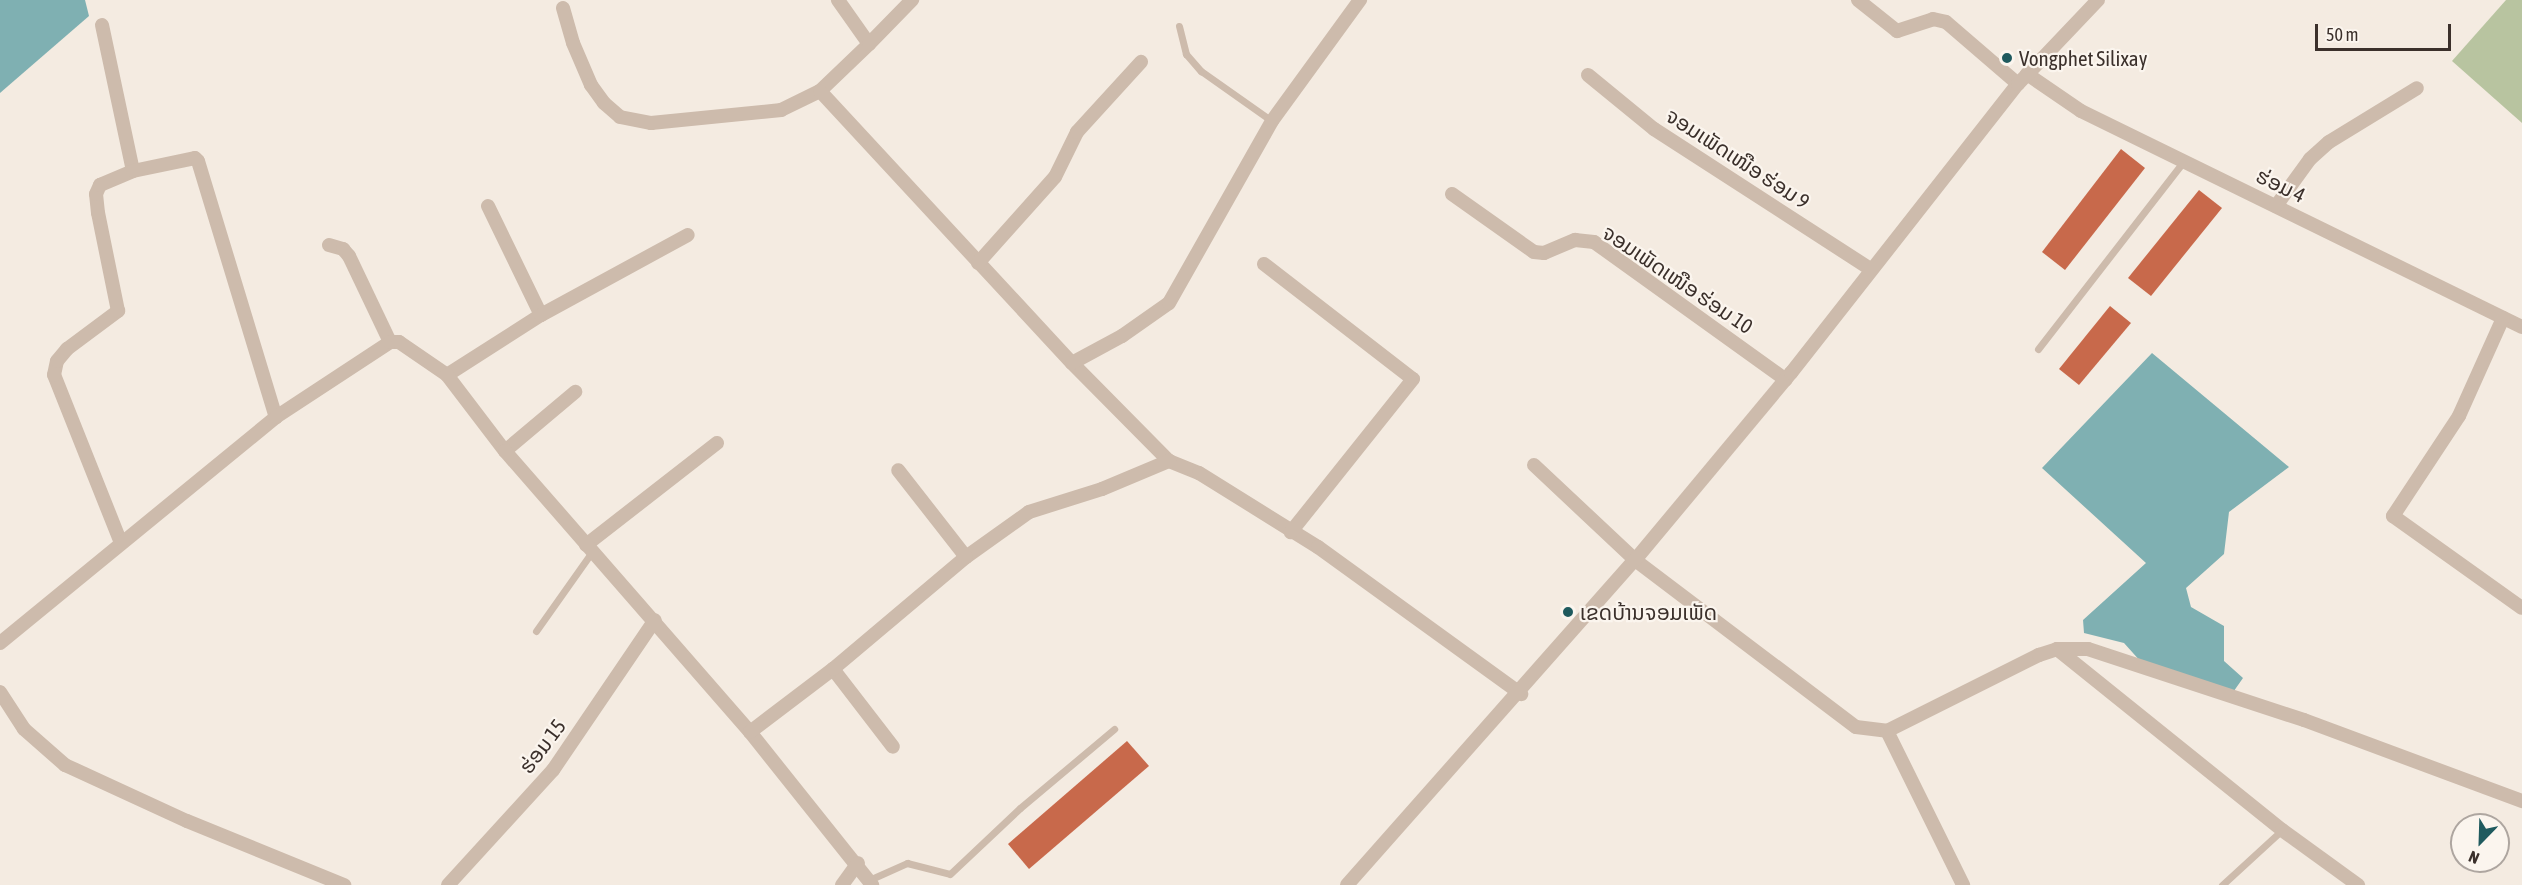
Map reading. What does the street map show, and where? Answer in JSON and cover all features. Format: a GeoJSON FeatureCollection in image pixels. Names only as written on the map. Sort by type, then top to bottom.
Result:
{"type":"FeatureCollection","features":[{"type":"Feature","properties":{"kind":"street"},"geometry":{"type":"LineString","coordinates":[[838,0],[869,44]]}},
{"type":"Feature","properties":{"kind":"street"},"geometry":{"type":"LineString","coordinates":[[563,8],[591,85],[620,117],[651,123],[781,110],[820,92],[912,0]]}},
{"type":"Feature","properties":{"kind":"street"},"geometry":{"type":"LineString","coordinates":[[1072,363],[1164,308],[1272,121],[1360,0]]}},
{"type":"Feature","properties":{"kind":"street","name":"ຮ່ອມ 4"},"geometry":{"type":"LineString","coordinates":[[1858,0],[1897,31],[1933,19],[1946,22],[2022,79],[2081,111],[2522,327]]}},
{"type":"Feature","properties":{"kind":"street"},"geometry":{"type":"LineString","coordinates":[[1347,885],[1521,694],[1635,561],[1786,380],[1870,269],[2022,79],[2098,0]]}},
{"type":"Feature","properties":{"kind":"street"},"geometry":{"type":"LineString","coordinates":[[102,25],[133,171]]}},
{"type":"Feature","properties":{"kind":"street"},"geometry":{"type":"LineString","coordinates":[[978,262],[1055,177],[1077,132],[1141,62]]}},
{"type":"Feature","properties":{"kind":"street","name":"ຈອມເພັດເໜືອ ຮ່ອມ 9"},"geometry":{"type":"LineString","coordinates":[[1588,75],[1654,129],[1870,269]]}},
{"type":"Feature","properties":{"kind":"street"},"geometry":{"type":"LineString","coordinates":[[2276,206],[2310,159],[2329,142],[2417,88]]}},
{"type":"Feature","properties":{"kind":"street"},"geometry":{"type":"LineString","coordinates":[[820,92],[1072,363],[1169,461],[1199,473],[1318,547],[1521,694]]}},
{"type":"Feature","properties":{"kind":"street"},"geometry":{"type":"LineString","coordinates":[[121,543],[54,375],[57,361],[67,349],[118,311],[96,194],[103,183],[133,171],[195,158],[198,161],[276,417]]}},
{"type":"Feature","properties":{"kind":"street","name":"ຈອມເພັດເໜືອ ຮ່ອມ 10"},"geometry":{"type":"LineString","coordinates":[[1452,194],[1534,252],[1544,253],[1575,240],[1594,242],[1786,380]]}},
{"type":"Feature","properties":{"kind":"street"},"geometry":{"type":"LineString","coordinates":[[488,206],[541,315]]}},
{"type":"Feature","properties":{"kind":"street"},"geometry":{"type":"LineString","coordinates":[[447,375],[541,315],[687,235]]}},
{"type":"Feature","properties":{"kind":"street"},"geometry":{"type":"LineString","coordinates":[[330,245],[343,249],[349,256],[390,342]]}},
{"type":"Feature","properties":{"kind":"street"},"geometry":{"type":"LineString","coordinates":[[1264,264],[1413,380],[1291,532]]}},
{"type":"Feature","properties":{"kind":"street"},"geometry":{"type":"LineString","coordinates":[[2504,318],[2459,416],[2393,516],[2522,608]]}},
{"type":"Feature","properties":{"kind":"street"},"geometry":{"type":"LineString","coordinates":[[0,643],[276,417],[390,342],[412,348],[447,375],[505,452],[589,549],[655,620],[858,863],[871,883]]}},
{"type":"Feature","properties":{"kind":"street"},"geometry":{"type":"LineString","coordinates":[[505,452],[575,392]]}},
{"type":"Feature","properties":{"kind":"street"},"geometry":{"type":"LineString","coordinates":[[589,549],[717,443]]}},
{"type":"Feature","properties":{"kind":"street"},"geometry":{"type":"LineString","coordinates":[[750,732],[833,669],[966,556],[1029,512],[1102,489],[1169,461]]}},
{"type":"Feature","properties":{"kind":"street"},"geometry":{"type":"LineString","coordinates":[[1534,465],[1635,561],[1856,727],[1887,731],[2057,649],[2099,653],[2304,720],[2522,801]]}},
{"type":"Feature","properties":{"kind":"street"},"geometry":{"type":"LineString","coordinates":[[898,470],[966,556]]}},
{"type":"Feature","properties":{"kind":"street","name":"ຮ່ອມ 15"},"geometry":{"type":"LineString","coordinates":[[448,885],[554,770],[655,620]]}},
{"type":"Feature","properties":{"kind":"street"},"geometry":{"type":"LineString","coordinates":[[2057,649],[2282,830],[2358,885]]}},
{"type":"Feature","properties":{"kind":"street"},"geometry":{"type":"LineString","coordinates":[[833,669],[893,747]]}},
{"type":"Feature","properties":{"kind":"street"},"geometry":{"type":"LineString","coordinates":[[0,692],[24,729],[65,765],[311,874],[344,885]]}},
{"type":"Feature","properties":{"kind":"street"},"geometry":{"type":"LineString","coordinates":[[1887,731],[1963,885]]}},
{"type":"Feature","properties":{"kind":"street"},"geometry":{"type":"LineString","coordinates":[[842,885],[858,863]]}},
{"type":"Feature","properties":{"kind":"street"},"geometry":{"type":"LineString","coordinates":[[301,885],[311,874]]}},
{"type":"Feature","properties":{"kind":"lane"},"geometry":{"type":"LineString","coordinates":[[1179,26],[1186,54],[1201,71],[1272,121]]}},
{"type":"Feature","properties":{"kind":"lane"},"geometry":{"type":"LineString","coordinates":[[2038,349],[2183,162]]}},
{"type":"Feature","properties":{"kind":"lane"},"geometry":{"type":"LineString","coordinates":[[536,631],[589,549]]}},
{"type":"Feature","properties":{"kind":"lane"},"geometry":{"type":"LineString","coordinates":[[871,883],[907,863],[950,874],[1020,808],[1114,729]]}},
{"type":"Feature","properties":{"kind":"lane"},"geometry":{"type":"LineString","coordinates":[[2222,885],[2282,830]]}},
{"type":"Feature","properties":{"kind":"green space"},"geometry":{"type":"Polygon","coordinates":[[[2506,0],[2522,0],[2522,123],[2452,61],[2506,0]]]}},
{"type":"Feature","properties":{"kind":"water"},"geometry":{"type":"Polygon","coordinates":[[[0,0],[85,0],[89,16],[0,93],[0,0]]]}},
{"type":"Feature","properties":{"kind":"water"},"geometry":{"type":"Polygon","coordinates":[[[2152,353],[2289,467],[2229,512],[2224,554],[2186,588],[2191,607],[2224,626],[2224,661],[2243,678],[2229,698],[2142,663],[2124,643],[2084,633],[2083,620],[2146,563],[2042,468],[2152,353]]]}},
{"type":"Feature","properties":{"kind":"building"},"geometry":{"type":"Polygon","coordinates":[[[2121,149],[2145,168],[2065,270],[2042,252],[2121,149]]]}},
{"type":"Feature","properties":{"kind":"building"},"geometry":{"type":"Polygon","coordinates":[[[2199,190],[2222,208],[2151,296],[2128,278],[2199,190]]]}},
{"type":"Feature","properties":{"kind":"building"},"geometry":{"type":"Polygon","coordinates":[[[2110,306],[2131,323],[2079,385],[2059,369],[2110,306]]]}},
{"type":"Feature","properties":{"kind":"building"},"geometry":{"type":"Polygon","coordinates":[[[1127,741],[1149,766],[1029,869],[1008,844],[1127,741]]]}},
{"type":"Feature","properties":{"kind":"place","name":"Vongphet Silixay"},"geometry":{"type":"Point","coordinates":[2007,58]}},
{"type":"Feature","properties":{"kind":"place","name":"ເຂດບ້ານຈອມເພັດ"},"geometry":{"type":"Point","coordinates":[1568,612]}}]}
